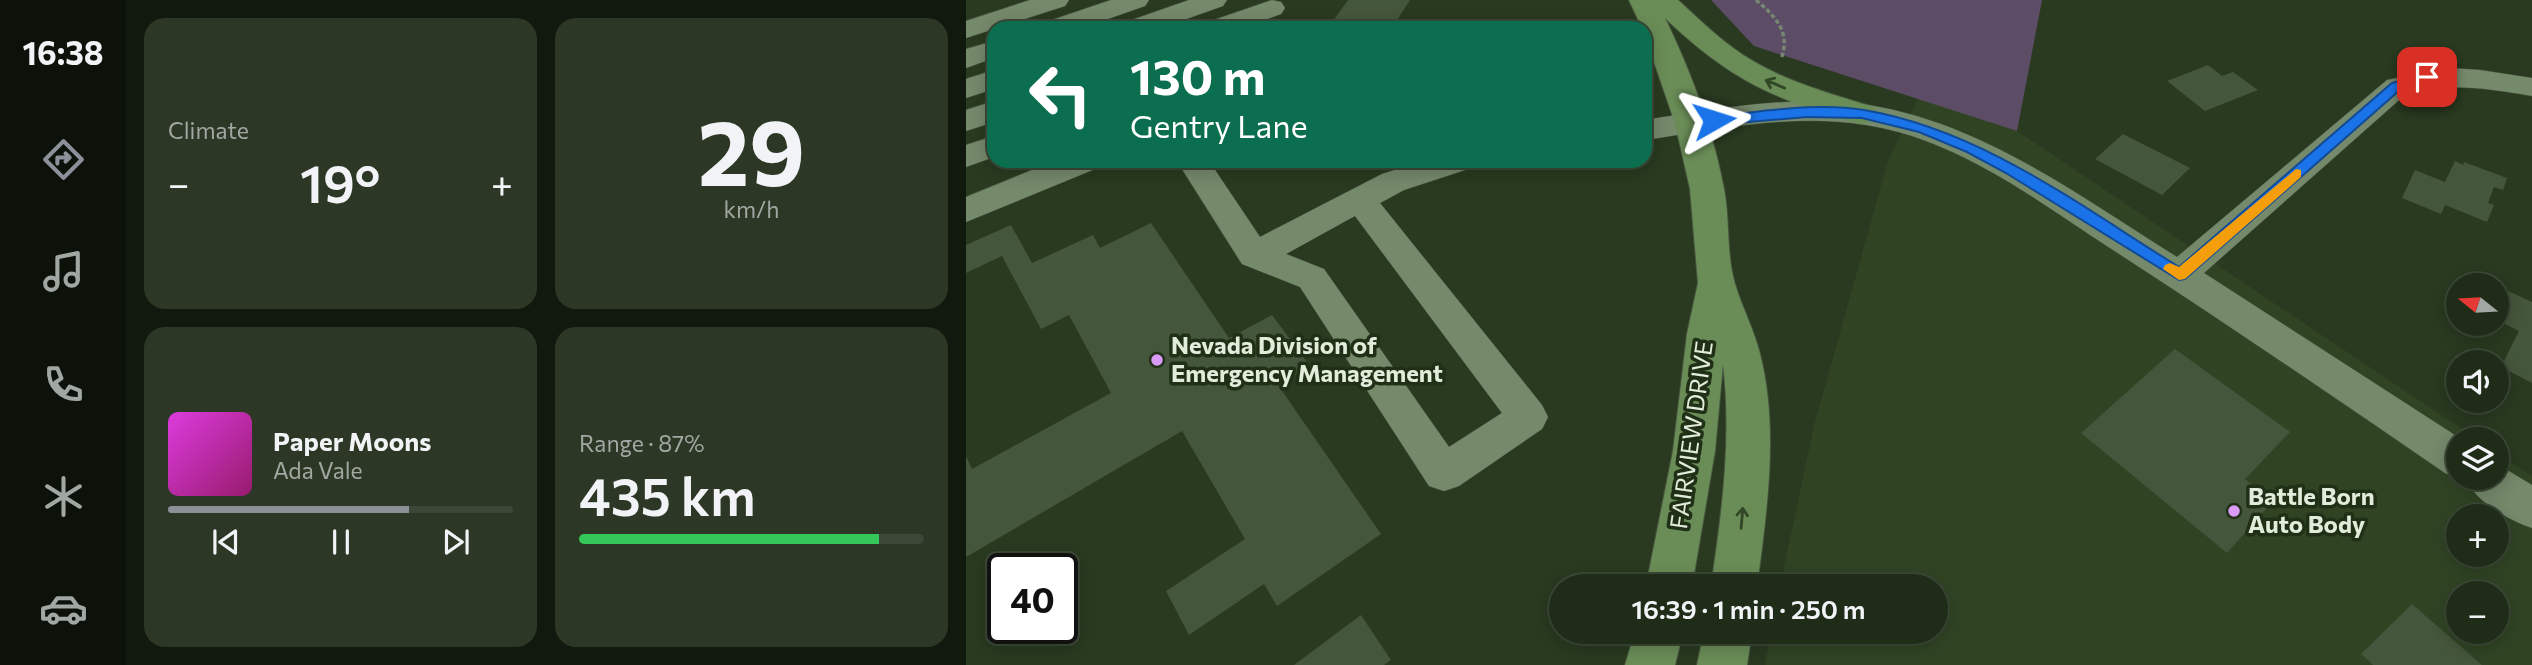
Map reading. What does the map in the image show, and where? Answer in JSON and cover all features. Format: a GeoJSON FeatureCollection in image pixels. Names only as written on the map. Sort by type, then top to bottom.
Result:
{"type":"FeatureCollection","features":[{"type":"Feature","properties":{"kind":"main road","name":"FAIRVIEW DRIVE"},"geometry":{"type":"LineString","coordinates":[[1643,0],[1665,48],[1691,123],[1707,189],[1716,283],[1706,334],[1694,451],[1671,574]]}},
{"type":"Feature","properties":{"kind":"main road"},"geometry":{"type":"LineString","coordinates":[[1662,0],[1710,44],[1741,67],[1798,94],[1862,114]]}},
{"type":"Feature","properties":{"kind":"main road","name":"FAIRVIEW DRIVE"},"geometry":{"type":"LineString","coordinates":[[1716,283],[1729,307],[1739,340],[1746,391],[1746,471],[1735,574]]}},
{"type":"Feature","properties":{"kind":"main road"},"geometry":{"type":"LineString","coordinates":[[1650,665],[1656,644]]}},
{"type":"Feature","properties":{"kind":"main road"},"geometry":{"type":"LineString","coordinates":[[1722,665],[1726,644]]}},
{"type":"Feature","properties":{"kind":"street"},"geometry":{"type":"LineString","coordinates":[[993,21],[1056,0]]}},
{"type":"Feature","properties":{"kind":"street"},"geometry":{"type":"LineString","coordinates":[[1076,21],[1136,0]]}},
{"type":"Feature","properties":{"kind":"street"},"geometry":{"type":"LineString","coordinates":[[1156,21],[1214,0]]}},
{"type":"Feature","properties":{"kind":"street"},"geometry":{"type":"LineString","coordinates":[[1243,21],[1275,12]]}},
{"type":"Feature","properties":{"kind":"street"},"geometry":{"type":"LineString","coordinates":[[966,30],[987,23]]}},
{"type":"Feature","properties":{"kind":"street"},"geometry":{"type":"LineString","coordinates":[[966,59],[987,52]]}},
{"type":"Feature","properties":{"kind":"street"},"geometry":{"type":"LineString","coordinates":[[2179,275],[2396,86],[2427,77],[2467,76],[2532,87]]}},
{"type":"Feature","properties":{"kind":"street"},"geometry":{"type":"LineString","coordinates":[[966,89],[987,82]]}},
{"type":"Feature","properties":{"kind":"street"},"geometry":{"type":"LineString","coordinates":[[966,121],[987,114]]}},
{"type":"Feature","properties":{"kind":"street"},"geometry":{"type":"LineString","coordinates":[[1652,129],[1789,114],[1862,114],[1923,128],[1972,148],[2011,169],[2179,275],[2446,451]]}},
{"type":"Feature","properties":{"kind":"street"},"geometry":{"type":"LineString","coordinates":[[966,156],[987,148]]}},
{"type":"Feature","properties":{"kind":"street"},"geometry":{"type":"LineString","coordinates":[[966,210],[1067,168]]}},
{"type":"Feature","properties":{"kind":"street"},"geometry":{"type":"LineString","coordinates":[[1198,168],[1254,255],[1312,278],[1444,473],[1528,417],[1360,200]]}},
{"type":"Feature","properties":{"kind":"street"},"geometry":{"type":"LineString","coordinates":[[1254,255],[1360,200],[1393,172],[1416,168]]}},
{"type":"Feature","properties":{"kind":"street"},"geometry":{"type":"LineString","coordinates":[[2504,490],[2532,509]]}},
{"type":"Feature","properties":{"kind":"shaded area"},"geometry":{"type":"Polygon","coordinates":[[[1711,0],[2042,0],[2017,131],[1754,46],[1711,0]]]}},
{"type":"Feature","properties":{"kind":"shaded area"},"geometry":{"type":"Polygon","coordinates":[[[1918,98],[2017,131],[2459,427],[2446,427],[2446,490],[2509,490],[2509,461],[2532,476],[2532,665],[1765,665],[1769,644],[1948,644],[1948,574],[1783,574],[1814,426],[1888,161],[1918,98]]]}},
{"type":"Feature","properties":{"kind":"building"},"geometry":{"type":"Polygon","coordinates":[[[1348,0],[1410,0],[1396,21],[1333,21],[1348,0]]]}},
{"type":"Feature","properties":{"kind":"building"},"geometry":{"type":"Polygon","coordinates":[[[2208,65],[2222,76],[2233,72],[2258,90],[2205,111],[2167,81],[2208,65]]]}},
{"type":"Feature","properties":{"kind":"building"},"geometry":{"type":"Polygon","coordinates":[[[2123,134],[2190,168],[2162,195],[2095,159],[2123,134]]]}},
{"type":"Feature","properties":{"kind":"building"},"geometry":{"type":"Polygon","coordinates":[[[2455,161],[2507,178],[2503,190],[2494,187],[2488,203],[2494,205],[2487,222],[2445,205],[2441,214],[2402,198],[2415,170],[2445,182],[2455,161]]]}},
{"type":"Feature","properties":{"kind":"building"},"geometry":{"type":"Polygon","coordinates":[[[1151,223],[1229,338],[1272,315],[1310,366],[1278,385],[1381,534],[1277,606],[1264,584],[1189,635],[1166,591],[1245,539],[1182,431],[966,557],[966,456],[972,469],[1111,393],[1069,315],[1041,329],[1002,256],[966,273],[966,245],[1011,225],[1032,263],[1093,235],[1100,248],[1151,223]]]}},
{"type":"Feature","properties":{"kind":"building"},"geometry":{"type":"Polygon","coordinates":[[[2510,292],[2532,302],[2532,383],[2509,371],[2509,351],[2519,331],[2510,326],[2510,292]]]}},
{"type":"Feature","properties":{"kind":"building"},"geometry":{"type":"Polygon","coordinates":[[[2175,349],[2290,432],[2245,479],[2273,501],[2227,553],[2081,433],[2175,349]]]}},
{"type":"Feature","properties":{"kind":"building"},"geometry":{"type":"Polygon","coordinates":[[[2412,604],[2446,634],[2446,644],[2458,644],[2482,665],[2373,665],[2361,654],[2412,604]]]}},
{"type":"Feature","properties":{"kind":"building"},"geometry":{"type":"Polygon","coordinates":[[[1361,615],[1391,660],[1384,665],[1294,665],[1361,615]]]}},
{"type":"Feature","properties":{"kind":"slow traffic"},"geometry":{"type":"LineString","coordinates":[[2170,269],[2179,275],[2296,174]]}},
{"type":"Feature","properties":{"kind":"place","name":"Nevada Division of Emergency Management"},"geometry":{"type":"Point","coordinates":[1157,360]}},
{"type":"Feature","properties":{"kind":"place","name":"Battle Born Auto Body"},"geometry":{"type":"Point","coordinates":[2234,511]}},
{"type":"Feature","properties":{"kind":"route"},"geometry":{"type":"LineString","coordinates":[[1714,120],[1807,113],[1862,114],[1923,128],[1972,148],[2011,169],[2179,275],[2396,86],[2427,77]]}}]}
